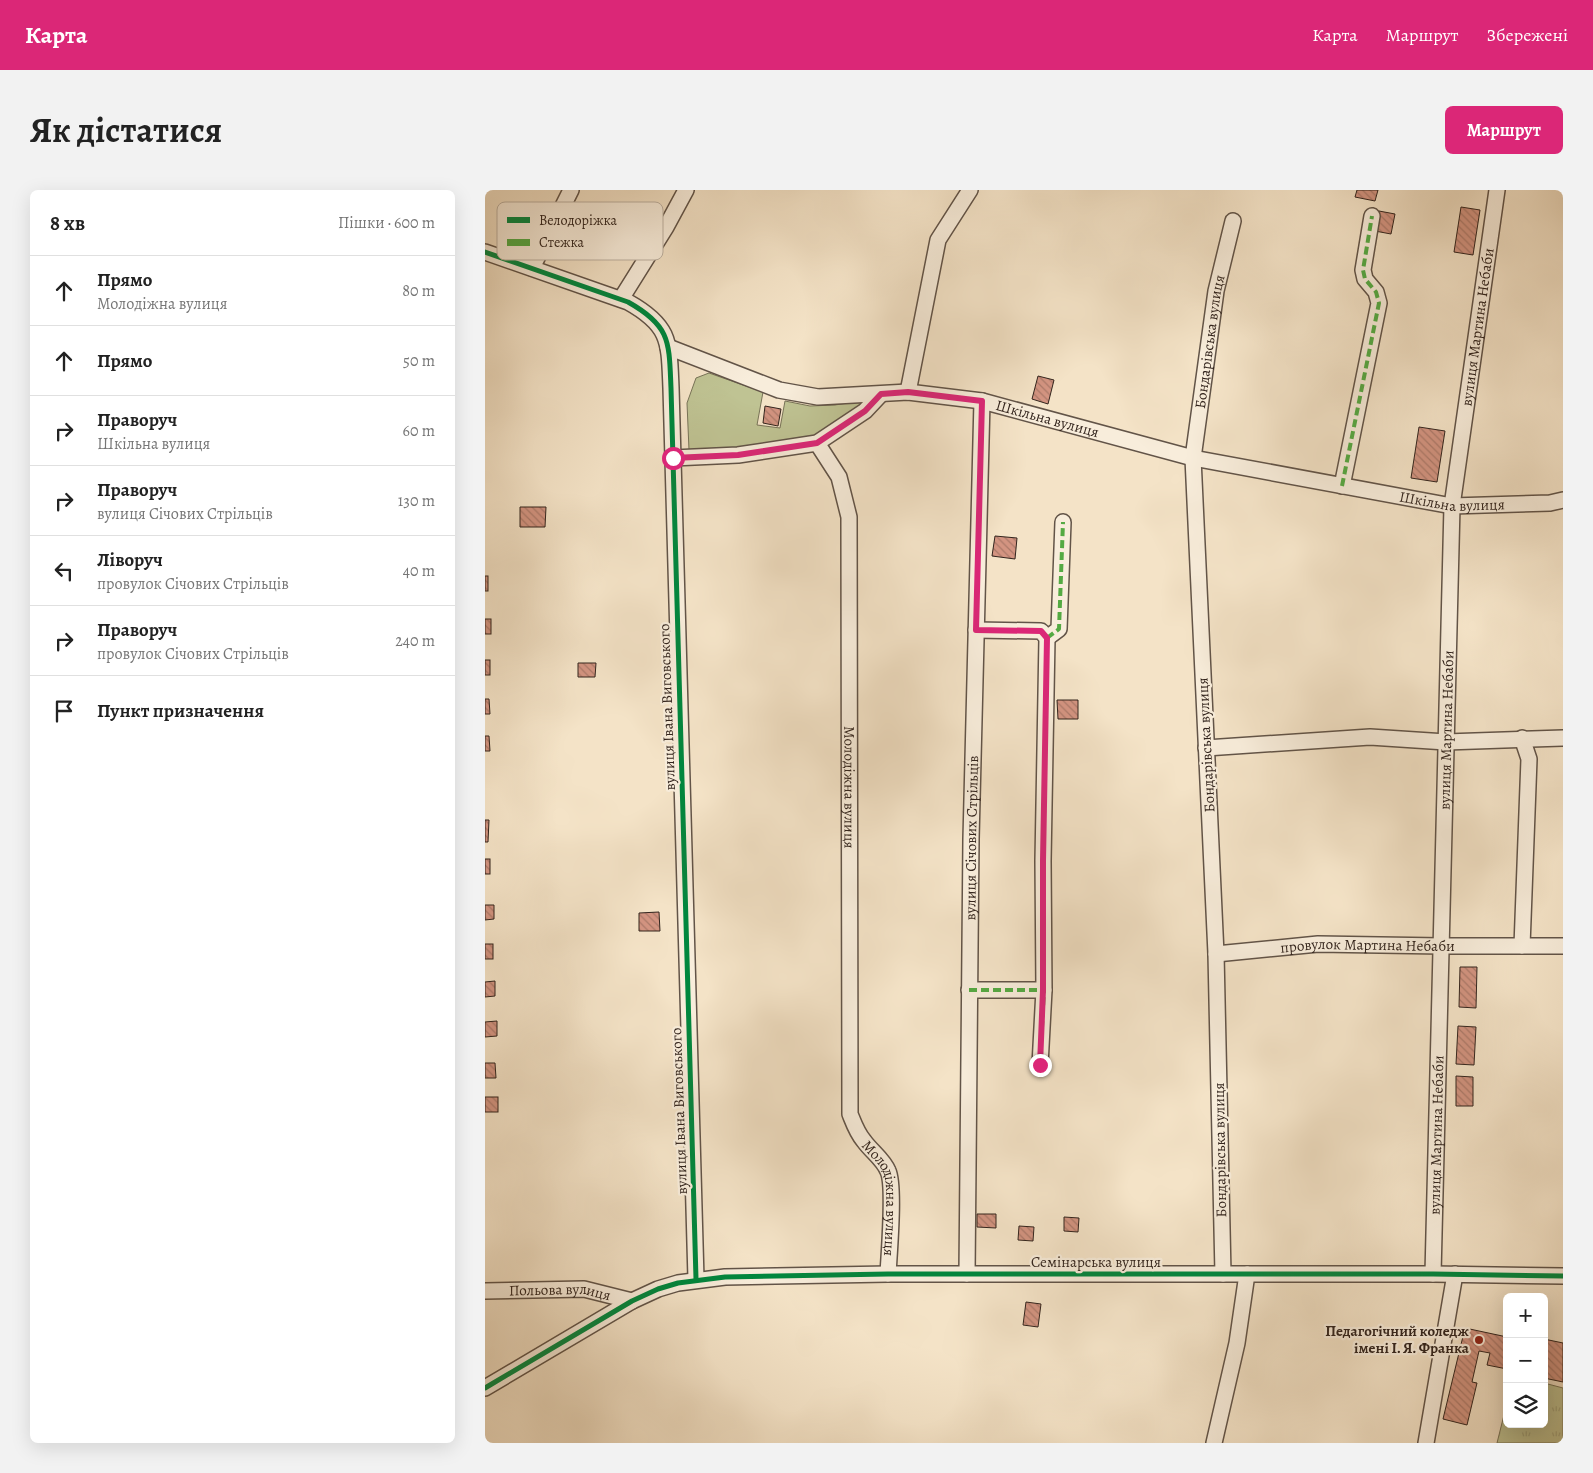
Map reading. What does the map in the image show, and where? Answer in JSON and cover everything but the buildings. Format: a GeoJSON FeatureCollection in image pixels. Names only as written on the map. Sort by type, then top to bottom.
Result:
{"type":"FeatureCollection","features":[{"type":"Feature","properties":{"kind":"street"},"geometry":{"type":"LineString","coordinates":[[565,202],[571,190]]}},
{"type":"Feature","properties":{"kind":"street"},"geometry":{"type":"LineString","coordinates":[[663,232],[686,190]]}},
{"type":"Feature","properties":{"kind":"street"},"geometry":{"type":"LineString","coordinates":[[908,392],[939,240],[970,190]]}},
{"type":"Feature","properties":{"kind":"street","name":"вулиця Мартина Небаби"},"geometry":{"type":"LineString","coordinates":[[1433,1274],[1452,506],[1497,190]]}},
{"type":"Feature","properties":{"kind":"street"},"geometry":{"type":"LineString","coordinates":[[1342,486],[1379,303],[1376,292],[1365,279],[1363,270],[1371,216]]}},
{"type":"Feature","properties":{"kind":"street","name":"Бондарівська вулиця"},"geometry":{"type":"LineString","coordinates":[[1223,1274],[1216,954],[1193,458],[1215,291],[1233,220]]}},
{"type":"Feature","properties":{"kind":"street","name":"вулиця Івана Виговського"},"geometry":{"type":"LineString","coordinates":[[485,252],[497,256]]}},
{"type":"Feature","properties":{"kind":"street","name":"вулиця Івана Виговського"},"geometry":{"type":"LineString","coordinates":[[508,260],[621,299],[645,312],[657,322],[664,334],[668,347],[673,458],[696,1280]]}},
{"type":"Feature","properties":{"kind":"street"},"geometry":{"type":"LineString","coordinates":[[532,268],[536,260]]}},
{"type":"Feature","properties":{"kind":"street"},"geometry":{"type":"LineString","coordinates":[[621,299],[645,260]]}},
{"type":"Feature","properties":{"kind":"street","name":"Шкільна вулиця"},"geometry":{"type":"LineString","coordinates":[[668,347],[779,390],[818,397],[908,392],[982,401],[1193,458],[1452,506],[1550,503],[1563,500]]}},
{"type":"Feature","properties":{"kind":"street"},"geometry":{"type":"LineString","coordinates":[[673,458],[738,455],[817,443],[865,411],[881,394]]}},
{"type":"Feature","properties":{"kind":"street","name":"вулиця Січових Стрільців"},"geometry":{"type":"LineString","coordinates":[[967,1274],[971,839],[982,401]]}},
{"type":"Feature","properties":{"kind":"street","name":"Молодіжна вулиця"},"geometry":{"type":"LineString","coordinates":[[817,443],[839,477],[849,517],[850,1114],[855,1128],[864,1142],[882,1161],[889,1172],[891,1189],[889,1274]]}},
{"type":"Feature","properties":{"kind":"street"},"geometry":{"type":"LineString","coordinates":[[1047,638],[1059,629],[1063,522]]}},
{"type":"Feature","properties":{"kind":"street"},"geometry":{"type":"LineString","coordinates":[[976,630],[1041,631],[1047,638],[1043,990],[1040,1065]]}},
{"type":"Feature","properties":{"kind":"street"},"geometry":{"type":"LineString","coordinates":[[1206,748],[1370,737],[1446,742],[1563,738]]}},
{"type":"Feature","properties":{"kind":"street"},"geometry":{"type":"LineString","coordinates":[[1522,738],[1529,759],[1522,946]]}},
{"type":"Feature","properties":{"kind":"street","name":"провулок Мартина Небаби"},"geometry":{"type":"LineString","coordinates":[[1216,954],[1317,944],[1563,946]]}},
{"type":"Feature","properties":{"kind":"street"},"geometry":{"type":"LineString","coordinates":[[969,990],[1043,990]]}},
{"type":"Feature","properties":{"kind":"street","name":"Семінарська вулиця"},"geometry":{"type":"LineString","coordinates":[[485,1388],[632,1301],[679,1282],[696,1280],[725,1277],[889,1274],[1455,1274],[1563,1276]]}},
{"type":"Feature","properties":{"kind":"street"},"geometry":{"type":"LineString","coordinates":[[1214,1443],[1237,1343],[1247,1274]]}},
{"type":"Feature","properties":{"kind":"street"},"geometry":{"type":"LineString","coordinates":[[1426,1443],[1455,1274]]}},
{"type":"Feature","properties":{"kind":"street","name":"Польова вулиця"},"geometry":{"type":"LineString","coordinates":[[485,1291],[584,1288],[632,1301]]}},
{"type":"Feature","properties":{"kind":"green space"},"geometry":{"type":"Polygon","coordinates":[[[709,373],[763,392],[757,425],[780,428],[785,401],[810,406],[835,405],[867,400],[869,405],[826,433],[723,451],[689,450],[687,403],[696,378],[709,373]]]}},
{"type":"Feature","properties":{"kind":"green space"},"geometry":{"type":"Polygon","coordinates":[[[1548,1384],[1563,1388],[1563,1443],[1497,1443],[1503,1419],[1503,1428],[1548,1428],[1548,1384]]]}},
{"type":"Feature","properties":{"kind":"marked path"},"geometry":{"type":"LineString","coordinates":[[1342,486],[1379,303],[1376,292],[1365,279],[1363,270],[1372,216]]}},
{"type":"Feature","properties":{"kind":"marked path"},"geometry":{"type":"LineString","coordinates":[[1047,638],[1059,629],[1063,522]]}},
{"type":"Feature","properties":{"kind":"marked path"},"geometry":{"type":"LineString","coordinates":[[969,990],[1044,990],[1043,861],[1047,638],[1041,631],[976,630]]}},
{"type":"Feature","properties":{"kind":"marked path"},"geometry":{"type":"LineString","coordinates":[[1040,1065],[1044,990]]}},
{"type":"Feature","properties":{"kind":"cycle path"},"geometry":{"type":"LineString","coordinates":[[485,252],[497,256]]}},
{"type":"Feature","properties":{"kind":"cycle path"},"geometry":{"type":"LineString","coordinates":[[508,260],[628,302],[653,319],[665,337],[668,347],[671,388],[696,1279]]}},
{"type":"Feature","properties":{"kind":"cycle path"},"geometry":{"type":"LineString","coordinates":[[485,1388],[632,1301],[658,1289],[678,1283],[725,1277],[888,1274],[1433,1274],[1563,1276]]}},
{"type":"Feature","properties":{"kind":"place","name":"Педагогічний коледж імені І. Я. Франка"},"geometry":{"type":"Point","coordinates":[1479,1340]}},
{"type":"Feature","properties":{"kind":"route"},"geometry":{"type":"LineString","coordinates":[[673,458],[738,455],[817,443],[865,411],[881,394],[908,392],[982,401],[976,630],[1041,631],[1047,638],[1043,990],[1040,1065]]}}]}
